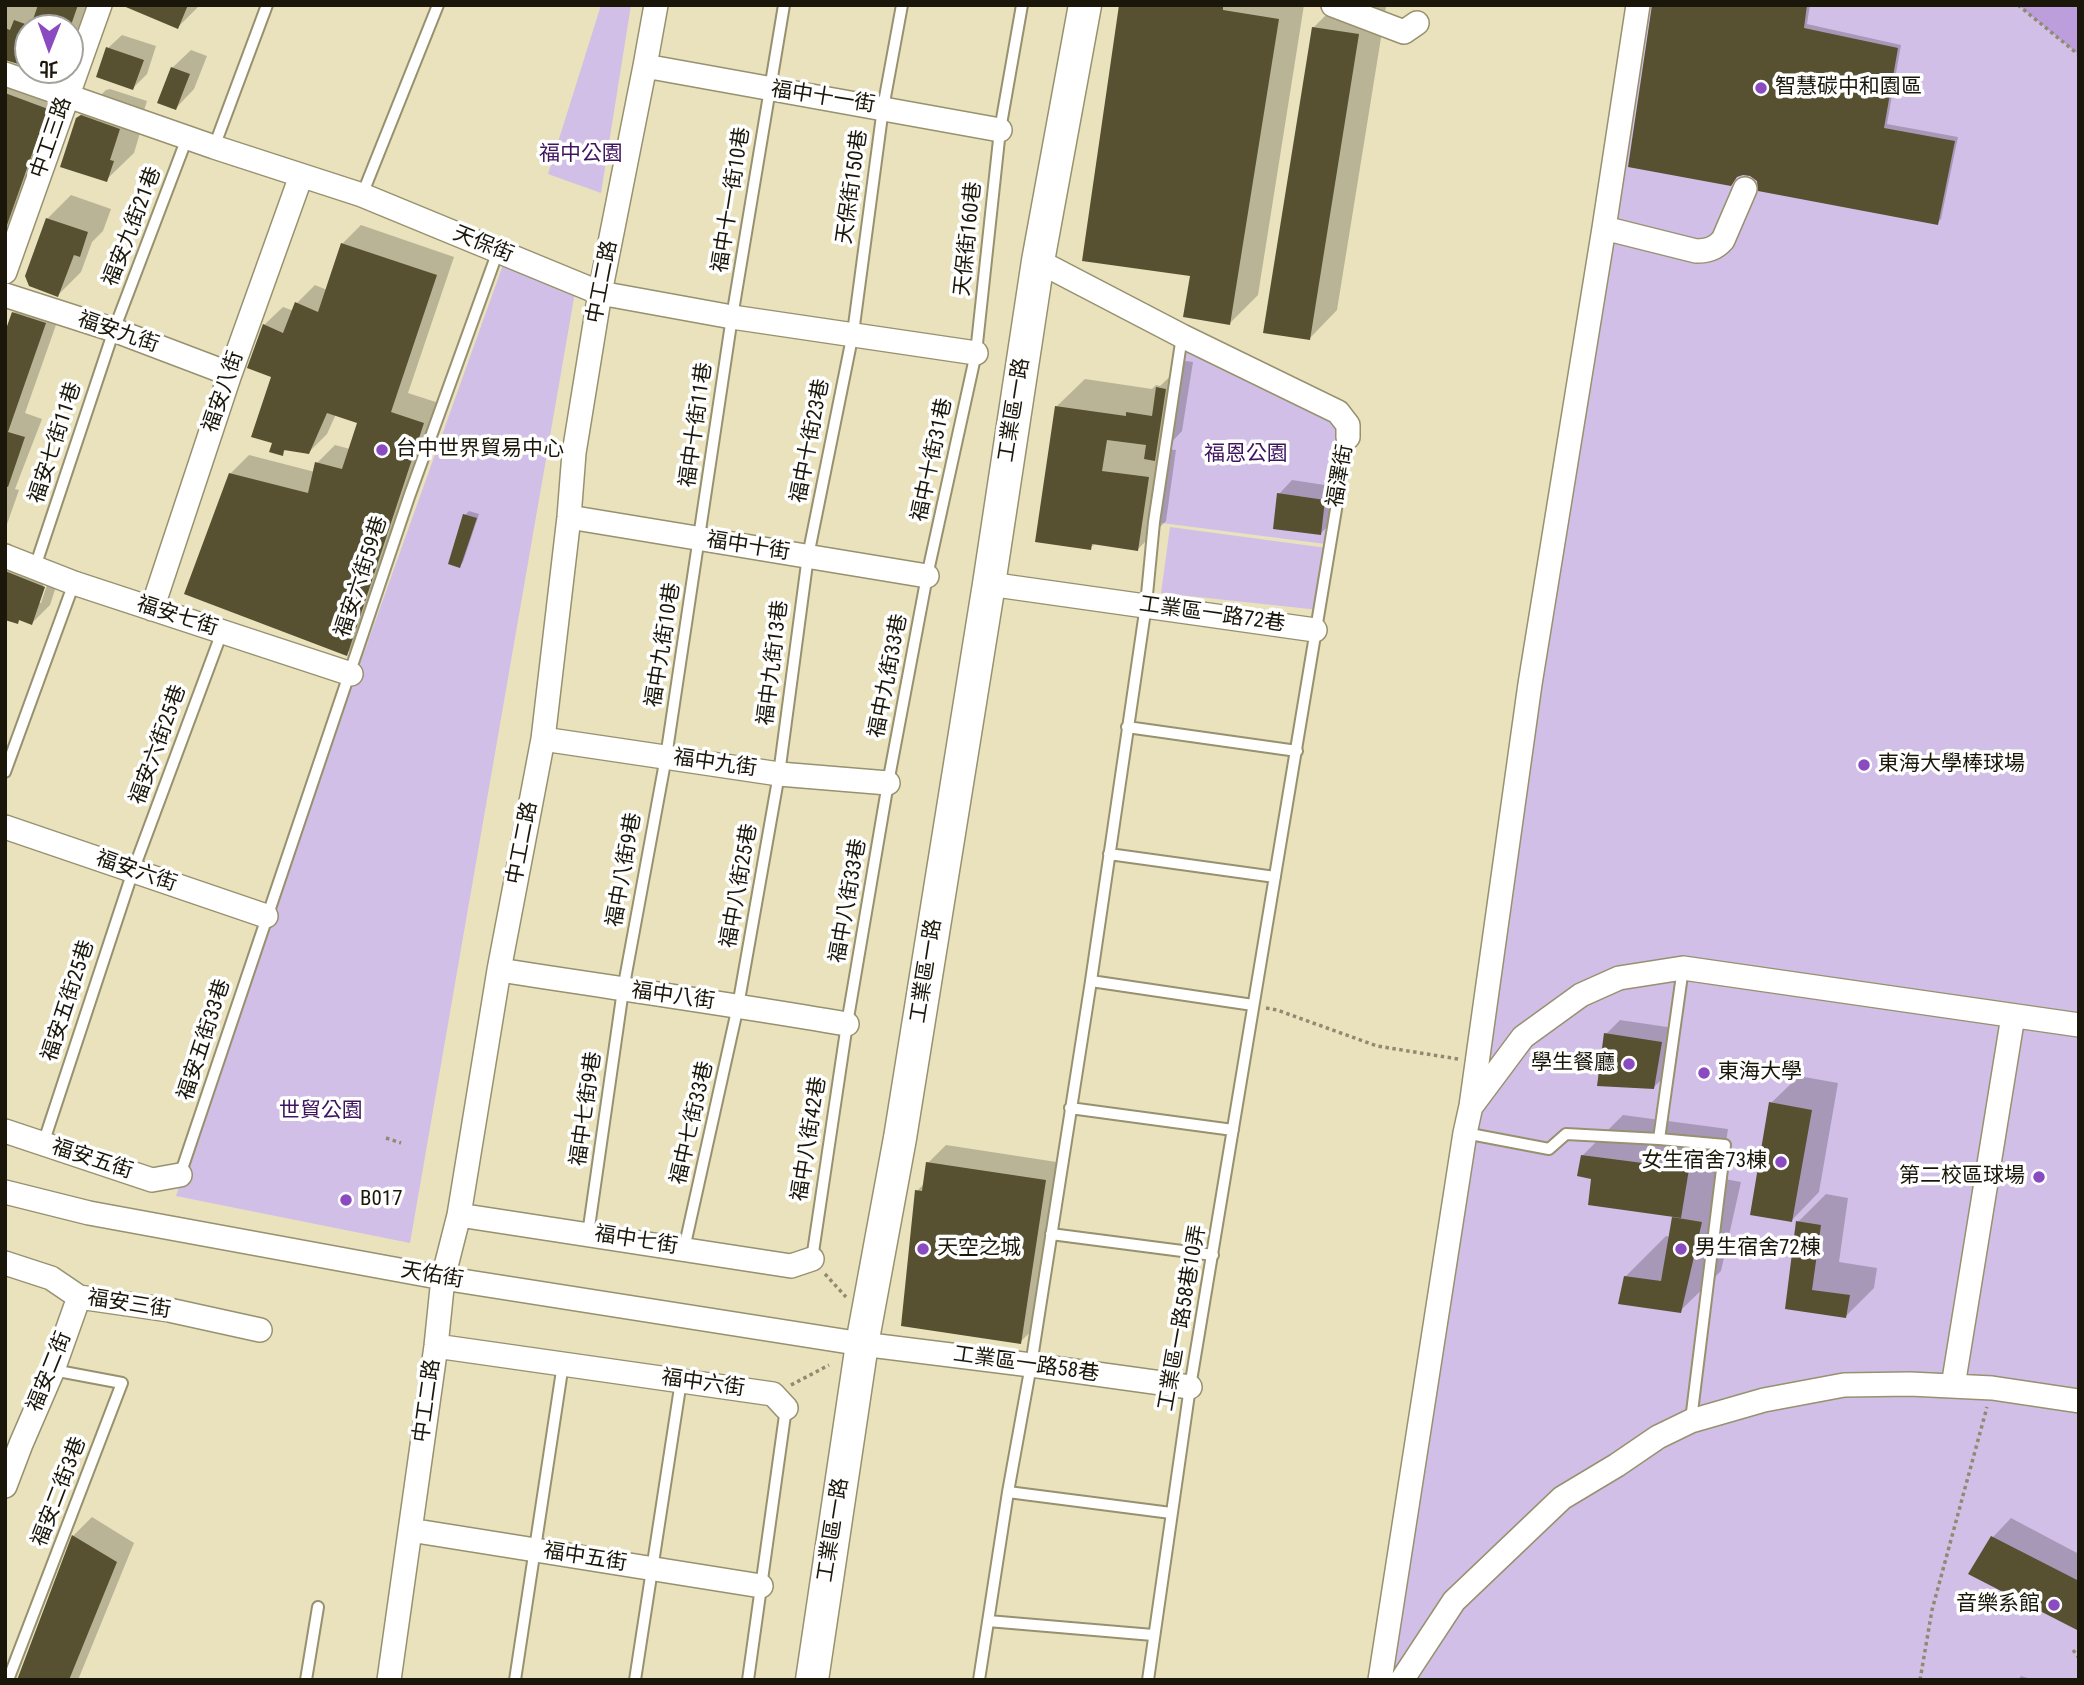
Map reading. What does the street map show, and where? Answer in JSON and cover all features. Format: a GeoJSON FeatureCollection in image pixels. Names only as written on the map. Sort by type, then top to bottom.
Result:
{"type":"FeatureCollection","features":[{"type":"Feature","properties":{"kind":"street","name":"中工三路"},"geometry":{"type":"LineString","coordinates":[[5,272],[100,5]]}},
{"type":"Feature","properties":{"kind":"street","name":"中工二路"},"geometry":{"type":"LineString","coordinates":[[389,1680],[443,1279],[459,1215],[499,970],[543,738],[574,453],[600,293],[656,5]]}},
{"type":"Feature","properties":{"kind":"street","name":"工業區一路"},"geometry":{"type":"LineString","coordinates":[[812,1680],[862,1344],[900,1138],[1038,261],[1085,5]]}},
{"type":"Feature","properties":{"kind":"street"},"geometry":{"type":"LineString","coordinates":[[1333,5],[1404,32],[1417,18]]}},
{"type":"Feature","properties":{"kind":"street"},"geometry":{"type":"LineString","coordinates":[[1380,1680],[1471,1106],[1530,684],[1638,5]]}},
{"type":"Feature","properties":{"kind":"street","name":"福中十一街"},"geometry":{"type":"LineString","coordinates":[[645,66],[1000,130]]}},
{"type":"Feature","properties":{"kind":"street","name":"天保街"},"geometry":{"type":"LineString","coordinates":[[5,74],[187,138],[362,195],[600,293],[732,317],[976,353]]}},
{"type":"Feature","properties":{"kind":"street","name":"福安八街"},"geometry":{"type":"LineString","coordinates":[[152,609],[230,374],[301,176]]}},
{"type":"Feature","properties":{"kind":"street"},"geometry":{"type":"LineString","coordinates":[[1604,228],[1696,251],[1706,251],[1723,240],[1745,189]]}},
{"type":"Feature","properties":{"kind":"street"},"geometry":{"type":"LineString","coordinates":[[1038,261],[1182,336]]}},
{"type":"Feature","properties":{"kind":"street","name":"福安九街"},"geometry":{"type":"LineString","coordinates":[[5,295],[114,330],[230,374]]}},
{"type":"Feature","properties":{"kind":"street","name":"福澤街"},"geometry":{"type":"LineString","coordinates":[[1182,336],[1338,412],[1348,425],[1348,437]]}},
{"type":"Feature","properties":{"kind":"street","name":"福中十街"},"geometry":{"type":"LineString","coordinates":[[569,517],[927,576]]}},
{"type":"Feature","properties":{"kind":"street","name":"福安七街"},"geometry":{"type":"LineString","coordinates":[[5,556],[74,583],[351,674]]}},
{"type":"Feature","properties":{"kind":"street","name":"工業區一路72巷"},"geometry":{"type":"LineString","coordinates":[[989,584],[1314,630]]}},
{"type":"Feature","properties":{"kind":"street","name":"福中九街"},"geometry":{"type":"LineString","coordinates":[[543,738],[779,774],[888,783]]}},
{"type":"Feature","properties":{"kind":"street","name":"福安六街"},"geometry":{"type":"LineString","coordinates":[[5,827],[266,916]]}},
{"type":"Feature","properties":{"kind":"street"},"geometry":{"type":"LineString","coordinates":[[1471,1106],[1523,1037],[1581,995],[1619,978],[1683,968],[2079,1025]]}},
{"type":"Feature","properties":{"kind":"street","name":"福中八街"},"geometry":{"type":"LineString","coordinates":[[499,970],[847,1024]]}},
{"type":"Feature","properties":{"kind":"street"},"geometry":{"type":"LineString","coordinates":[[1953,1386],[2012,1016]]}},
{"type":"Feature","properties":{"kind":"street","name":"福安五街"},"geometry":{"type":"LineString","coordinates":[[5,1131],[152,1180],[180,1175]]}},
{"type":"Feature","properties":{"kind":"street","name":"天佑街"},"geometry":{"type":"LineString","coordinates":[[5,1192],[89,1213],[443,1279],[862,1344]]}},
{"type":"Feature","properties":{"kind":"street","name":"福中七街"},"geometry":{"type":"LineString","coordinates":[[459,1215],[791,1266],[812,1259]]}},
{"type":"Feature","properties":{"kind":"street","name":"福安三街"},"geometry":{"type":"LineString","coordinates":[[5,1263],[51,1278],[79,1297],[169,1310],[260,1329]]}},
{"type":"Feature","properties":{"kind":"street","name":"福安二街"},"geometry":{"type":"LineString","coordinates":[[5,1486],[13,1441],[53,1370],[79,1297]]}},
{"type":"Feature","properties":{"kind":"street","name":"工業區一路58巷"},"geometry":{"type":"LineString","coordinates":[[862,1344],[1190,1387]]}},
{"type":"Feature","properties":{"kind":"street","name":"福中六街"},"geometry":{"type":"LineString","coordinates":[[436,1346],[681,1381],[780,1401]]}},
{"type":"Feature","properties":{"kind":"street"},"geometry":{"type":"LineString","coordinates":[[1402,1680],[1454,1601],[1562,1498],[1658,1437],[1691,1421],[1764,1400],[1844,1385],[1910,1384],[1992,1388],[2079,1401]]}},
{"type":"Feature","properties":{"kind":"street","name":"福中五街"},"geometry":{"type":"LineString","coordinates":[[410,1530],[761,1586]]}},
{"type":"Feature","properties":{"kind":"lane"},"geometry":{"type":"LineString","coordinates":[[214,147],[267,5]]}},
{"type":"Feature","properties":{"kind":"lane"},"geometry":{"type":"LineString","coordinates":[[362,195],[438,5]]}},
{"type":"Feature","properties":{"kind":"lane","name":"福中十一街10巷"},"geometry":{"type":"LineString","coordinates":[[732,317],[784,5]]}},
{"type":"Feature","properties":{"kind":"lane","name":"天保街150巷"},"geometry":{"type":"LineString","coordinates":[[853,333],[883,108],[902,5]]}},
{"type":"Feature","properties":{"kind":"lane","name":"天保街160巷"},"geometry":{"type":"LineString","coordinates":[[976,353],[1000,130],[1022,5]]}},
{"type":"Feature","properties":{"kind":"lane","name":"福安九街21巷"},"geometry":{"type":"LineString","coordinates":[[114,330],[187,138]]}},
{"type":"Feature","properties":{"kind":"lane","name":"福安六街59巷"},"geometry":{"type":"LineString","coordinates":[[266,916],[351,674],[409,497],[498,251]]}},
{"type":"Feature","properties":{"kind":"lane","name":"福中十街11巷"},"geometry":{"type":"LineString","coordinates":[[700,539],[732,317]]}},
{"type":"Feature","properties":{"kind":"lane","name":"福安七街11巷"},"geometry":{"type":"LineString","coordinates":[[35,567],[114,330]]}},
{"type":"Feature","properties":{"kind":"lane","name":"福中十街23巷"},"geometry":{"type":"LineString","coordinates":[[808,556],[853,333]]}},
{"type":"Feature","properties":{"kind":"lane"},"geometry":{"type":"LineString","coordinates":[[979,1680],[1091,981],[1182,336]]}},
{"type":"Feature","properties":{"kind":"lane","name":"福中十街31巷"},"geometry":{"type":"LineString","coordinates":[[927,576],[976,353]]}},
{"type":"Feature","properties":{"kind":"lane","name":"福澤街"},"geometry":{"type":"LineString","coordinates":[[1314,630],[1348,437]]}},
{"type":"Feature","properties":{"kind":"lane","name":"福中九街10巷"},"geometry":{"type":"LineString","coordinates":[[666,757],[700,539]]}},
{"type":"Feature","properties":{"kind":"lane","name":"福中九街13巷"},"geometry":{"type":"LineString","coordinates":[[779,774],[808,556]]}},
{"type":"Feature","properties":{"kind":"lane","name":"福中九街33巷"},"geometry":{"type":"LineString","coordinates":[[888,783],[927,576]]}},
{"type":"Feature","properties":{"kind":"lane"},"geometry":{"type":"LineString","coordinates":[[5,772],[74,583]]}},
{"type":"Feature","properties":{"kind":"lane","name":"工業區一路72巷"},"geometry":{"type":"LineString","coordinates":[[1275,877],[1314,630]]}},
{"type":"Feature","properties":{"kind":"lane","name":"福安六街25巷"},"geometry":{"type":"LineString","coordinates":[[133,871],[222,632]]}},
{"type":"Feature","properties":{"kind":"lane"},"geometry":{"type":"LineString","coordinates":[[1128,727],[1297,751]]}},
{"type":"Feature","properties":{"kind":"lane","name":"福中八街9巷"},"geometry":{"type":"LineString","coordinates":[[623,990],[666,757]]}},
{"type":"Feature","properties":{"kind":"lane","name":"福中八街25巷"},"geometry":{"type":"LineString","coordinates":[[738,1006],[779,774]]}},
{"type":"Feature","properties":{"kind":"lane","name":"福中八街33巷"},"geometry":{"type":"LineString","coordinates":[[847,1024],[888,783]]}},
{"type":"Feature","properties":{"kind":"lane"},"geometry":{"type":"LineString","coordinates":[[1109,855],[1275,877]]}},
{"type":"Feature","properties":{"kind":"lane","name":"福安五街25巷"},"geometry":{"type":"LineString","coordinates":[[43,1144],[133,871]]}},
{"type":"Feature","properties":{"kind":"lane","name":"工業區一路58巷10弄"},"geometry":{"type":"LineString","coordinates":[[1148,1680],[1190,1387],[1275,877]]}},
{"type":"Feature","properties":{"kind":"lane","name":"福安五街33巷"},"geometry":{"type":"LineString","coordinates":[[180,1175],[266,916]]}},
{"type":"Feature","properties":{"kind":"lane"},"geometry":{"type":"LineString","coordinates":[[1659,1139],[1683,968]]}},
{"type":"Feature","properties":{"kind":"lane"},"geometry":{"type":"LineString","coordinates":[[1091,981],[1252,1005]]}},
{"type":"Feature","properties":{"kind":"lane","name":"福中七街9巷"},"geometry":{"type":"LineString","coordinates":[[589,1234],[623,990]]}},
{"type":"Feature","properties":{"kind":"lane","name":"福中七街33巷"},"geometry":{"type":"LineString","coordinates":[[684,1249],[738,1006]]}},
{"type":"Feature","properties":{"kind":"lane","name":"福中八街42巷"},"geometry":{"type":"LineString","coordinates":[[812,1259],[847,1024]]}},
{"type":"Feature","properties":{"kind":"lane"},"geometry":{"type":"LineString","coordinates":[[1070,1108],[1233,1130]]}},
{"type":"Feature","properties":{"kind":"lane"},"geometry":{"type":"LineString","coordinates":[[1465,1133],[1549,1149],[1566,1134],[1726,1144],[1691,1421]]}},
{"type":"Feature","properties":{"kind":"lane"},"geometry":{"type":"LineString","coordinates":[[1051,1234],[1213,1255]]}},
{"type":"Feature","properties":{"kind":"lane"},"geometry":{"type":"LineString","coordinates":[[515,1680],[564,1364]]}},
{"type":"Feature","properties":{"kind":"lane","name":"福安二街3巷"},"geometry":{"type":"LineString","coordinates":[[8,1680],[122,1383],[53,1370]]}},
{"type":"Feature","properties":{"kind":"lane"},"geometry":{"type":"LineString","coordinates":[[635,1680],[681,1381]]}},
{"type":"Feature","properties":{"kind":"lane"},"geometry":{"type":"LineString","coordinates":[[748,1680],[761,1586],[780,1401]]}},
{"type":"Feature","properties":{"kind":"lane"},"geometry":{"type":"LineString","coordinates":[[1008,1492],[1171,1513]]}},
{"type":"Feature","properties":{"kind":"lane"},"geometry":{"type":"LineString","coordinates":[[306,1680],[318,1607]]}},
{"type":"Feature","properties":{"kind":"lane"},"geometry":{"type":"LineString","coordinates":[[988,1621],[1153,1636]]}},
{"type":"Feature","properties":{"kind":"path"},"geometry":{"type":"LineString","coordinates":[[2018,5],[2079,55]]}},
{"type":"Feature","properties":{"kind":"path"},"geometry":{"type":"LineString","coordinates":[[1252,1005],[1277,1010],[1377,1046],[1477,1063]]}},
{"type":"Feature","properties":{"kind":"path"},"geometry":{"type":"LineString","coordinates":[[386,1138],[401,1143]]}},
{"type":"Feature","properties":{"kind":"path"},"geometry":{"type":"LineString","coordinates":[[812,1259],[847,1299]]}},
{"type":"Feature","properties":{"kind":"path"},"geometry":{"type":"LineString","coordinates":[[780,1401],[830,1365]]}},
{"type":"Feature","properties":{"kind":"path"},"geometry":{"type":"LineString","coordinates":[[1920,1680],[1932,1610],[1992,1388]]}},
{"type":"Feature","properties":{"kind":"path"},"geometry":{"type":"LineString","coordinates":[[2073,1650],[2079,1658]]}},
{"type":"Feature","properties":{"kind":"green space","name":"福中公園"},"geometry":{"type":"Polygon","coordinates":[[[601,5],[631,5],[601,193],[548,174],[601,5]]]}},
{"type":"Feature","properties":{"kind":"green space","name":"東海大學"},"geometry":{"type":"Polygon","coordinates":[[[1641,5],[2018,5],[2079,55],[2079,1680],[1380,1680],[1641,5]]]}},
{"type":"Feature","properties":{"kind":"green space","name":"世貿公園"},"geometry":{"type":"Polygon","coordinates":[[[504,262],[575,292],[410,1243],[176,1196],[290,859],[504,262]]]}},
{"type":"Feature","properties":{"kind":"green space","name":"福恩公園"},"geometry":{"type":"Polygon","coordinates":[[[1182,336],[1348,425],[1333,545],[1154,522],[1182,336]]]}},
{"type":"Feature","properties":{"kind":"green space"},"geometry":{"type":"Polygon","coordinates":[[[1170,527],[1327,548],[1319,610],[1161,593],[1170,527]]]}},
{"type":"Feature","properties":{"kind":"shaded area"},"geometry":{"type":"Polygon","coordinates":[[[2018,5],[2079,5],[2079,55],[2018,5]]]}},
{"type":"Feature","properties":{"kind":"building"},"geometry":{"type":"Polygon","coordinates":[[[38,5],[78,5],[75,14],[35,14],[38,5]]]}},
{"type":"Feature","properties":{"kind":"building"},"geometry":{"type":"Polygon","coordinates":[[[121,5],[188,5],[178,29],[121,5]]]}},
{"type":"Feature","properties":{"kind":"building"},"geometry":{"type":"Polygon","coordinates":[[[1119,5],[1223,5],[1223,10],[1279,19],[1230,325],[1183,317],[1190,276],[1082,261],[1119,5]]]}},
{"type":"Feature","properties":{"kind":"building","name":"智慧碳中和園區"},"geometry":{"type":"Polygon","coordinates":[[[1652,5],[1807,5],[1804,28],[1898,48],[1884,128],[1955,141],[1938,225],[1758,191],[1757,181],[1750,176],[1737,177],[1731,186],[1628,167],[1652,5]]]}},
{"type":"Feature","properties":{"kind":"building"},"geometry":{"type":"Polygon","coordinates":[[[14,20],[14,63],[5,60],[5,28],[10,30],[14,20]]]}},
{"type":"Feature","properties":{"kind":"building"},"geometry":{"type":"Polygon","coordinates":[[[1312,27],[1359,34],[1310,340],[1263,333],[1312,27]]]}},
{"type":"Feature","properties":{"kind":"building"},"geometry":{"type":"Polygon","coordinates":[[[106,47],[144,60],[133,90],[96,77],[106,47]]]}},
{"type":"Feature","properties":{"kind":"building"},"geometry":{"type":"Polygon","coordinates":[[[171,67],[190,74],[176,110],[157,103],[171,67]]]}},
{"type":"Feature","properties":{"kind":"building"},"geometry":{"type":"Polygon","coordinates":[[[5,93],[48,109],[7,225],[5,224],[5,93]]]}},
{"type":"Feature","properties":{"kind":"building"},"geometry":{"type":"Polygon","coordinates":[[[81,115],[120,129],[110,160],[114,161],[107,182],[60,167],[76,118],[81,115]]]}},
{"type":"Feature","properties":{"kind":"building"},"geometry":{"type":"Polygon","coordinates":[[[46,218],[88,232],[80,257],[74,255],[58,297],[29,286],[25,276],[46,218]]]}},
{"type":"Feature","properties":{"kind":"building","name":"台中世界貿易中心"},"geometry":{"type":"Polygon","coordinates":[[[341,243],[437,275],[391,412],[424,423],[347,656],[184,594],[229,473],[308,493],[315,462],[342,469],[357,423],[327,413],[309,454],[284,450],[283,456],[269,452],[272,443],[251,437],[271,377],[247,368],[263,324],[283,333],[295,302],[318,312],[341,243]]]}},
{"type":"Feature","properties":{"kind":"building"},"geometry":{"type":"Polygon","coordinates":[[[12,312],[46,323],[8,432],[25,437],[8,487],[5,486],[5,332],[12,312]]]}},
{"type":"Feature","properties":{"kind":"building"},"geometry":{"type":"Polygon","coordinates":[[[1156,387],[1166,389],[1155,461],[1144,459],[1146,445],[1107,440],[1102,471],[1149,477],[1138,551],[1092,544],[1091,550],[1035,542],[1055,406],[1126,416],[1126,412],[1152,416],[1156,387]]]}},
{"type":"Feature","properties":{"kind":"building"},"geometry":{"type":"Polygon","coordinates":[[[1277,493],[1325,500],[1321,535],[1273,529],[1277,493]]]}},
{"type":"Feature","properties":{"kind":"building"},"geometry":{"type":"Polygon","coordinates":[[[463,514],[477,518],[460,568],[448,564],[463,514]]]}},
{"type":"Feature","properties":{"kind":"building"},"geometry":{"type":"Polygon","coordinates":[[[5,571],[45,587],[32,625],[19,620],[18,624],[5,620],[5,571]]]}},
{"type":"Feature","properties":{"kind":"building","name":"學生餐廳"},"geometry":{"type":"Polygon","coordinates":[[[1604,1033],[1662,1042],[1654,1089],[1597,1086],[1604,1033]]]}},
{"type":"Feature","properties":{"kind":"building","name":"女生宿舍73棟"},"geometry":{"type":"Polygon","coordinates":[[[1769,1102],[1812,1110],[1792,1222],[1750,1215],[1769,1102]]]}},
{"type":"Feature","properties":{"kind":"building"},"geometry":{"type":"Polygon","coordinates":[[[1581,1155],[1689,1169],[1681,1218],[1588,1205],[1591,1179],[1577,1176],[1581,1155]]]}},
{"type":"Feature","properties":{"kind":"building"},"geometry":{"type":"Polygon","coordinates":[[[926,1162],[1046,1180],[1021,1344],[901,1326],[915,1190],[922,1191],[926,1162]]]}},
{"type":"Feature","properties":{"kind":"building"},"geometry":{"type":"Polygon","coordinates":[[[1672,1217],[1702,1222],[1681,1313],[1618,1304],[1624,1276],[1661,1281],[1672,1217]]]}},
{"type":"Feature","properties":{"kind":"building","name":"女生宿舍73棟"},"geometry":{"type":"Polygon","coordinates":[[[1796,1221],[1821,1225],[1812,1290],[1850,1295],[1846,1318],[1785,1309],[1796,1221]]]}},
{"type":"Feature","properties":{"kind":"building"},"geometry":{"type":"Polygon","coordinates":[[[72,1535],[117,1562],[69,1680],[17,1680],[72,1535]]]}},
{"type":"Feature","properties":{"kind":"building","name":"音樂系館"},"geometry":{"type":"Polygon","coordinates":[[[1991,1536],[2079,1581],[2079,1631],[1968,1574],[1991,1536]]]}},
{"type":"Feature","properties":{"kind":"place","name":"智慧碳中和園區"},"geometry":{"type":"Point","coordinates":[1761,88]}},
{"type":"Feature","properties":{"kind":"place","name":"台中世界貿易中心"},"geometry":{"type":"Point","coordinates":[382,450]}},
{"type":"Feature","properties":{"kind":"place","name":"東海大學棒球場"},"geometry":{"type":"Point","coordinates":[1864,765]}},
{"type":"Feature","properties":{"kind":"place","name":"學生餐廳"},"geometry":{"type":"Point","coordinates":[1629,1064]}},
{"type":"Feature","properties":{"kind":"place","name":"東海大學"},"geometry":{"type":"Point","coordinates":[1704,1073]}},
{"type":"Feature","properties":{"kind":"place","name":"女生宿舍73棟"},"geometry":{"type":"Point","coordinates":[1781,1162]}},
{"type":"Feature","properties":{"kind":"place","name":"第二校區球場"},"geometry":{"type":"Point","coordinates":[2039,1177]}},
{"type":"Feature","properties":{"kind":"place","name":"B017"},"geometry":{"type":"Point","coordinates":[346,1200]}},
{"type":"Feature","properties":{"kind":"place","name":"天空之城"},"geometry":{"type":"Point","coordinates":[923,1249]}},
{"type":"Feature","properties":{"kind":"place","name":"男生宿舍72棟"},"geometry":{"type":"Point","coordinates":[1681,1249]}},
{"type":"Feature","properties":{"kind":"place","name":"音樂系館"},"geometry":{"type":"Point","coordinates":[2054,1605]}}]}
